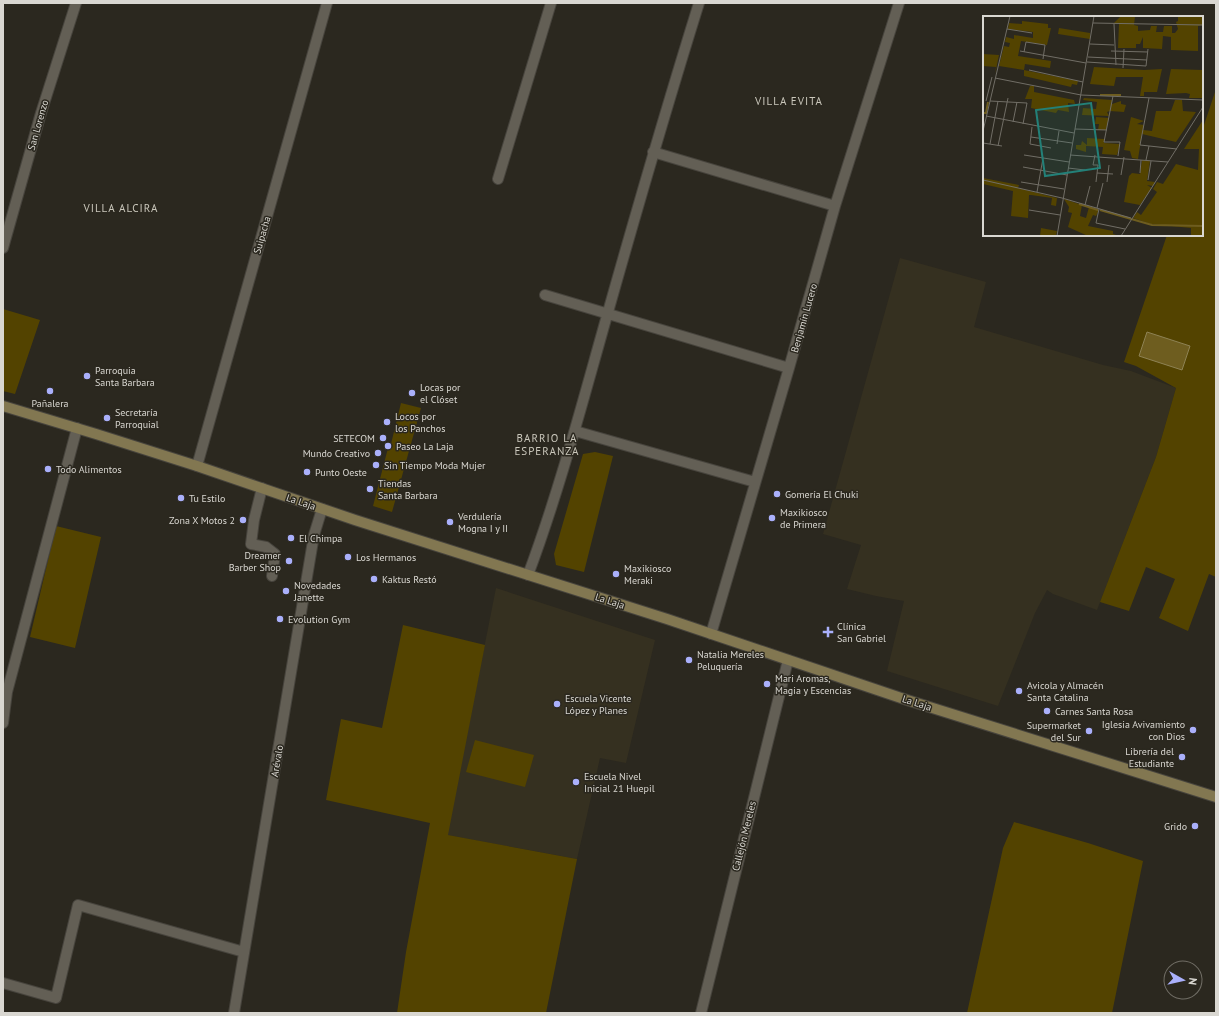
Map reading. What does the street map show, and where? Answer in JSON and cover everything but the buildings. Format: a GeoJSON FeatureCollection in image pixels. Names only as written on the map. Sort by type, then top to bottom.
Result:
{"type":"FeatureCollection","features":[{"type":"Feature","properties":{"kind":"main road","name":"La Laja"},"geometry":{"type":"LineString","coordinates":[[3,406],[197,466],[322,509],[666,618],[907,700],[1216,797]]}},
{"type":"Feature","properties":{"kind":"street","name":"San Lorenzo"},"geometry":{"type":"LineString","coordinates":[[3,248],[41,113],[76,3]]}},
{"type":"Feature","properties":{"kind":"street","name":"Suipacha"},"geometry":{"type":"LineString","coordinates":[[197,466],[327,3]]}},
{"type":"Feature","properties":{"kind":"street"},"geometry":{"type":"LineString","coordinates":[[498,179],[551,3]]}},
{"type":"Feature","properties":{"kind":"street"},"geometry":{"type":"LineString","coordinates":[[528,575],[539,547],[575,431],[653,152],[699,3]]}},
{"type":"Feature","properties":{"kind":"street","name":"Benjamín Lucero"},"geometry":{"type":"LineString","coordinates":[[711,634],[790,368],[835,206],[899,3]]}},
{"type":"Feature","properties":{"kind":"street"},"geometry":{"type":"LineString","coordinates":[[653,152],[835,206]]}},
{"type":"Feature","properties":{"kind":"street"},"geometry":{"type":"LineString","coordinates":[[545,295],[790,368]]}},
{"type":"Feature","properties":{"kind":"street"},"geometry":{"type":"LineString","coordinates":[[3,722],[7,692],[77,428]]}},
{"type":"Feature","properties":{"kind":"street"},"geometry":{"type":"LineString","coordinates":[[575,431],[755,482]]}},
{"type":"Feature","properties":{"kind":"street"},"geometry":{"type":"LineString","coordinates":[[262,488],[250,544],[266,547],[275,554],[272,576]]}},
{"type":"Feature","properties":{"kind":"street","name":"Arévalo"},"geometry":{"type":"LineString","coordinates":[[234,1013],[314,535],[322,509]]}},
{"type":"Feature","properties":{"kind":"street","name":"Callejón Mereles"},"geometry":{"type":"LineString","coordinates":[[701,1013],[788,660]]}},
{"type":"Feature","properties":{"kind":"street"},"geometry":{"type":"LineString","coordinates":[[3,983],[56,998],[78,905],[244,952]]}},
{"type":"Feature","properties":{"kind":"shaded area"},"geometry":{"type":"Polygon","coordinates":[[[1216,89],[1216,577],[1209,574],[1188,631],[1159,618],[1175,579],[1146,567],[1129,611],[1100,602],[1156,457],[1176,388],[1136,366],[1124,362],[1167,236],[1203,236],[1203,128],[1216,89]]]}},
{"type":"Feature","properties":{"kind":"shaded area"},"geometry":{"type":"Polygon","coordinates":[[[900,258],[986,282],[974,327],[1103,365],[1131,371],[1176,388],[1156,457],[1097,610],[1053,594],[1047,590],[1035,613],[998,706],[887,671],[904,601],[847,589],[861,545],[823,534],[900,258]]]}},
{"type":"Feature","properties":{"kind":"shaded area"},"geometry":{"type":"Polygon","coordinates":[[[3,309],[40,320],[15,394],[3,391],[3,309]]]}},
{"type":"Feature","properties":{"kind":"shaded area"},"geometry":{"type":"Polygon","coordinates":[[[1147,332],[1190,346],[1182,370],[1139,356],[1147,332]]]}},
{"type":"Feature","properties":{"kind":"shaded area"},"geometry":{"type":"Polygon","coordinates":[[[401,403],[421,408],[392,512],[373,506],[401,403]]]}},
{"type":"Feature","properties":{"kind":"shaded area"},"geometry":{"type":"Polygon","coordinates":[[[595,452],[613,456],[584,572],[556,565],[554,554],[583,454],[595,452]]]}},
{"type":"Feature","properties":{"kind":"shaded area"},"geometry":{"type":"Polygon","coordinates":[[[56,526],[101,537],[75,648],[30,637],[56,526]]]}},
{"type":"Feature","properties":{"kind":"shaded area","name":"Escuela Vicente López y Planes"},"geometry":{"type":"Polygon","coordinates":[[[496,588],[655,640],[626,763],[600,758],[577,859],[447,835],[496,588]]]}},
{"type":"Feature","properties":{"kind":"shaded area"},"geometry":{"type":"Polygon","coordinates":[[[403,625],[485,645],[448,835],[577,859],[546,1013],[397,1013],[406,952],[430,823],[326,800],[341,719],[382,728],[403,625]]]}},
{"type":"Feature","properties":{"kind":"shaded area"},"geometry":{"type":"Polygon","coordinates":[[[475,740],[534,755],[525,787],[466,772],[475,740]]]}},
{"type":"Feature","properties":{"kind":"shaded area"},"geometry":{"type":"Polygon","coordinates":[[[1014,822],[1088,843],[1143,861],[1112,1013],[967,1013],[1003,848],[1014,822]]]}},
{"type":"Feature","properties":{"kind":"place","name":"Parroquia Santa Barbara"},"geometry":{"type":"Point","coordinates":[87,376]}},
{"type":"Feature","properties":{"kind":"place","name":"Pañalera"},"geometry":{"type":"Point","coordinates":[50,391]}},
{"type":"Feature","properties":{"kind":"place","name":"Locas por el Clóset"},"geometry":{"type":"Point","coordinates":[412,393]}},
{"type":"Feature","properties":{"kind":"place","name":"Secretaría Parroquial"},"geometry":{"type":"Point","coordinates":[107,418]}},
{"type":"Feature","properties":{"kind":"place","name":"Locos por los Panchos"},"geometry":{"type":"Point","coordinates":[387,422]}},
{"type":"Feature","properties":{"kind":"place","name":"SETECOM"},"geometry":{"type":"Point","coordinates":[383,438]}},
{"type":"Feature","properties":{"kind":"place","name":"Paseo La Laja"},"geometry":{"type":"Point","coordinates":[388,446]}},
{"type":"Feature","properties":{"kind":"place","name":"Mundo Creativo"},"geometry":{"type":"Point","coordinates":[378,453]}},
{"type":"Feature","properties":{"kind":"place","name":"Sin Tiempo Moda Mujer"},"geometry":{"type":"Point","coordinates":[376,465]}},
{"type":"Feature","properties":{"kind":"place","name":"Todo Alimentos"},"geometry":{"type":"Point","coordinates":[48,469]}},
{"type":"Feature","properties":{"kind":"place","name":"Punto Oeste"},"geometry":{"type":"Point","coordinates":[307,472]}},
{"type":"Feature","properties":{"kind":"place","name":"Tiendas Santa Barbara"},"geometry":{"type":"Point","coordinates":[370,489]}},
{"type":"Feature","properties":{"kind":"place","name":"Gomería El Chuki"},"geometry":{"type":"Point","coordinates":[777,494]}},
{"type":"Feature","properties":{"kind":"place","name":"Tu Estilo"},"geometry":{"type":"Point","coordinates":[181,498]}},
{"type":"Feature","properties":{"kind":"place","name":"Maxikiosco de Primera"},"geometry":{"type":"Point","coordinates":[772,518]}},
{"type":"Feature","properties":{"kind":"place","name":"Zona X Motos 2"},"geometry":{"type":"Point","coordinates":[243,520]}},
{"type":"Feature","properties":{"kind":"place","name":"Verdulería Mogna I y II"},"geometry":{"type":"Point","coordinates":[450,522]}},
{"type":"Feature","properties":{"kind":"place","name":"El Chimpa"},"geometry":{"type":"Point","coordinates":[291,538]}},
{"type":"Feature","properties":{"kind":"place","name":"Los Hermanos"},"geometry":{"type":"Point","coordinates":[348,557]}},
{"type":"Feature","properties":{"kind":"place","name":"Dreamer Barber Shop"},"geometry":{"type":"Point","coordinates":[289,561]}},
{"type":"Feature","properties":{"kind":"place","name":"Maxikiosco Meraki"},"geometry":{"type":"Point","coordinates":[616,574]}},
{"type":"Feature","properties":{"kind":"place","name":"Kaktus Restó"},"geometry":{"type":"Point","coordinates":[374,579]}},
{"type":"Feature","properties":{"kind":"place","name":"Novedades Janette"},"geometry":{"type":"Point","coordinates":[286,591]}},
{"type":"Feature","properties":{"kind":"place","name":"Evolution Gym"},"geometry":{"type":"Point","coordinates":[280,619]}},
{"type":"Feature","properties":{"kind":"place","name":"Clínica San Gabriel"},"geometry":{"type":"Point","coordinates":[828,632]}},
{"type":"Feature","properties":{"kind":"place","name":"Natalia Mereles Peluquería"},"geometry":{"type":"Point","coordinates":[689,660]}},
{"type":"Feature","properties":{"kind":"place","name":"Mari Aromas, Magia y Escencias"},"geometry":{"type":"Point","coordinates":[767,684]}},
{"type":"Feature","properties":{"kind":"place","name":"Avicola y Almacén Santa Catalina"},"geometry":{"type":"Point","coordinates":[1019,691]}},
{"type":"Feature","properties":{"kind":"place","name":"Escuela Vicente López y Planes"},"geometry":{"type":"Point","coordinates":[557,704]}},
{"type":"Feature","properties":{"kind":"place","name":"Carnes Santa Rosa"},"geometry":{"type":"Point","coordinates":[1047,711]}},
{"type":"Feature","properties":{"kind":"place","name":"Iglesia Avivamiento con Dios"},"geometry":{"type":"Point","coordinates":[1193,730]}},
{"type":"Feature","properties":{"kind":"place","name":"Supermarket del Sur"},"geometry":{"type":"Point","coordinates":[1089,731]}},
{"type":"Feature","properties":{"kind":"place","name":"Librería del Estudiante"},"geometry":{"type":"Point","coordinates":[1182,757]}},
{"type":"Feature","properties":{"kind":"place","name":"Escuela Nivel Inicial 21 Huepil"},"geometry":{"type":"Point","coordinates":[576,782]}},
{"type":"Feature","properties":{"kind":"place","name":"Grido"},"geometry":{"type":"Point","coordinates":[1195,826]}},
{"type":"Feature","properties":{"kind":"district","name":"VILLA EVITA"},"geometry":{"type":"Point","coordinates":[789,101]}},
{"type":"Feature","properties":{"kind":"district","name":"VILLA ALCIRA"},"geometry":{"type":"Point","coordinates":[121,208]}},
{"type":"Feature","properties":{"kind":"district","name":"BARRIO LA ESPERANZA"},"geometry":{"type":"Point","coordinates":[547,444]}}]}
